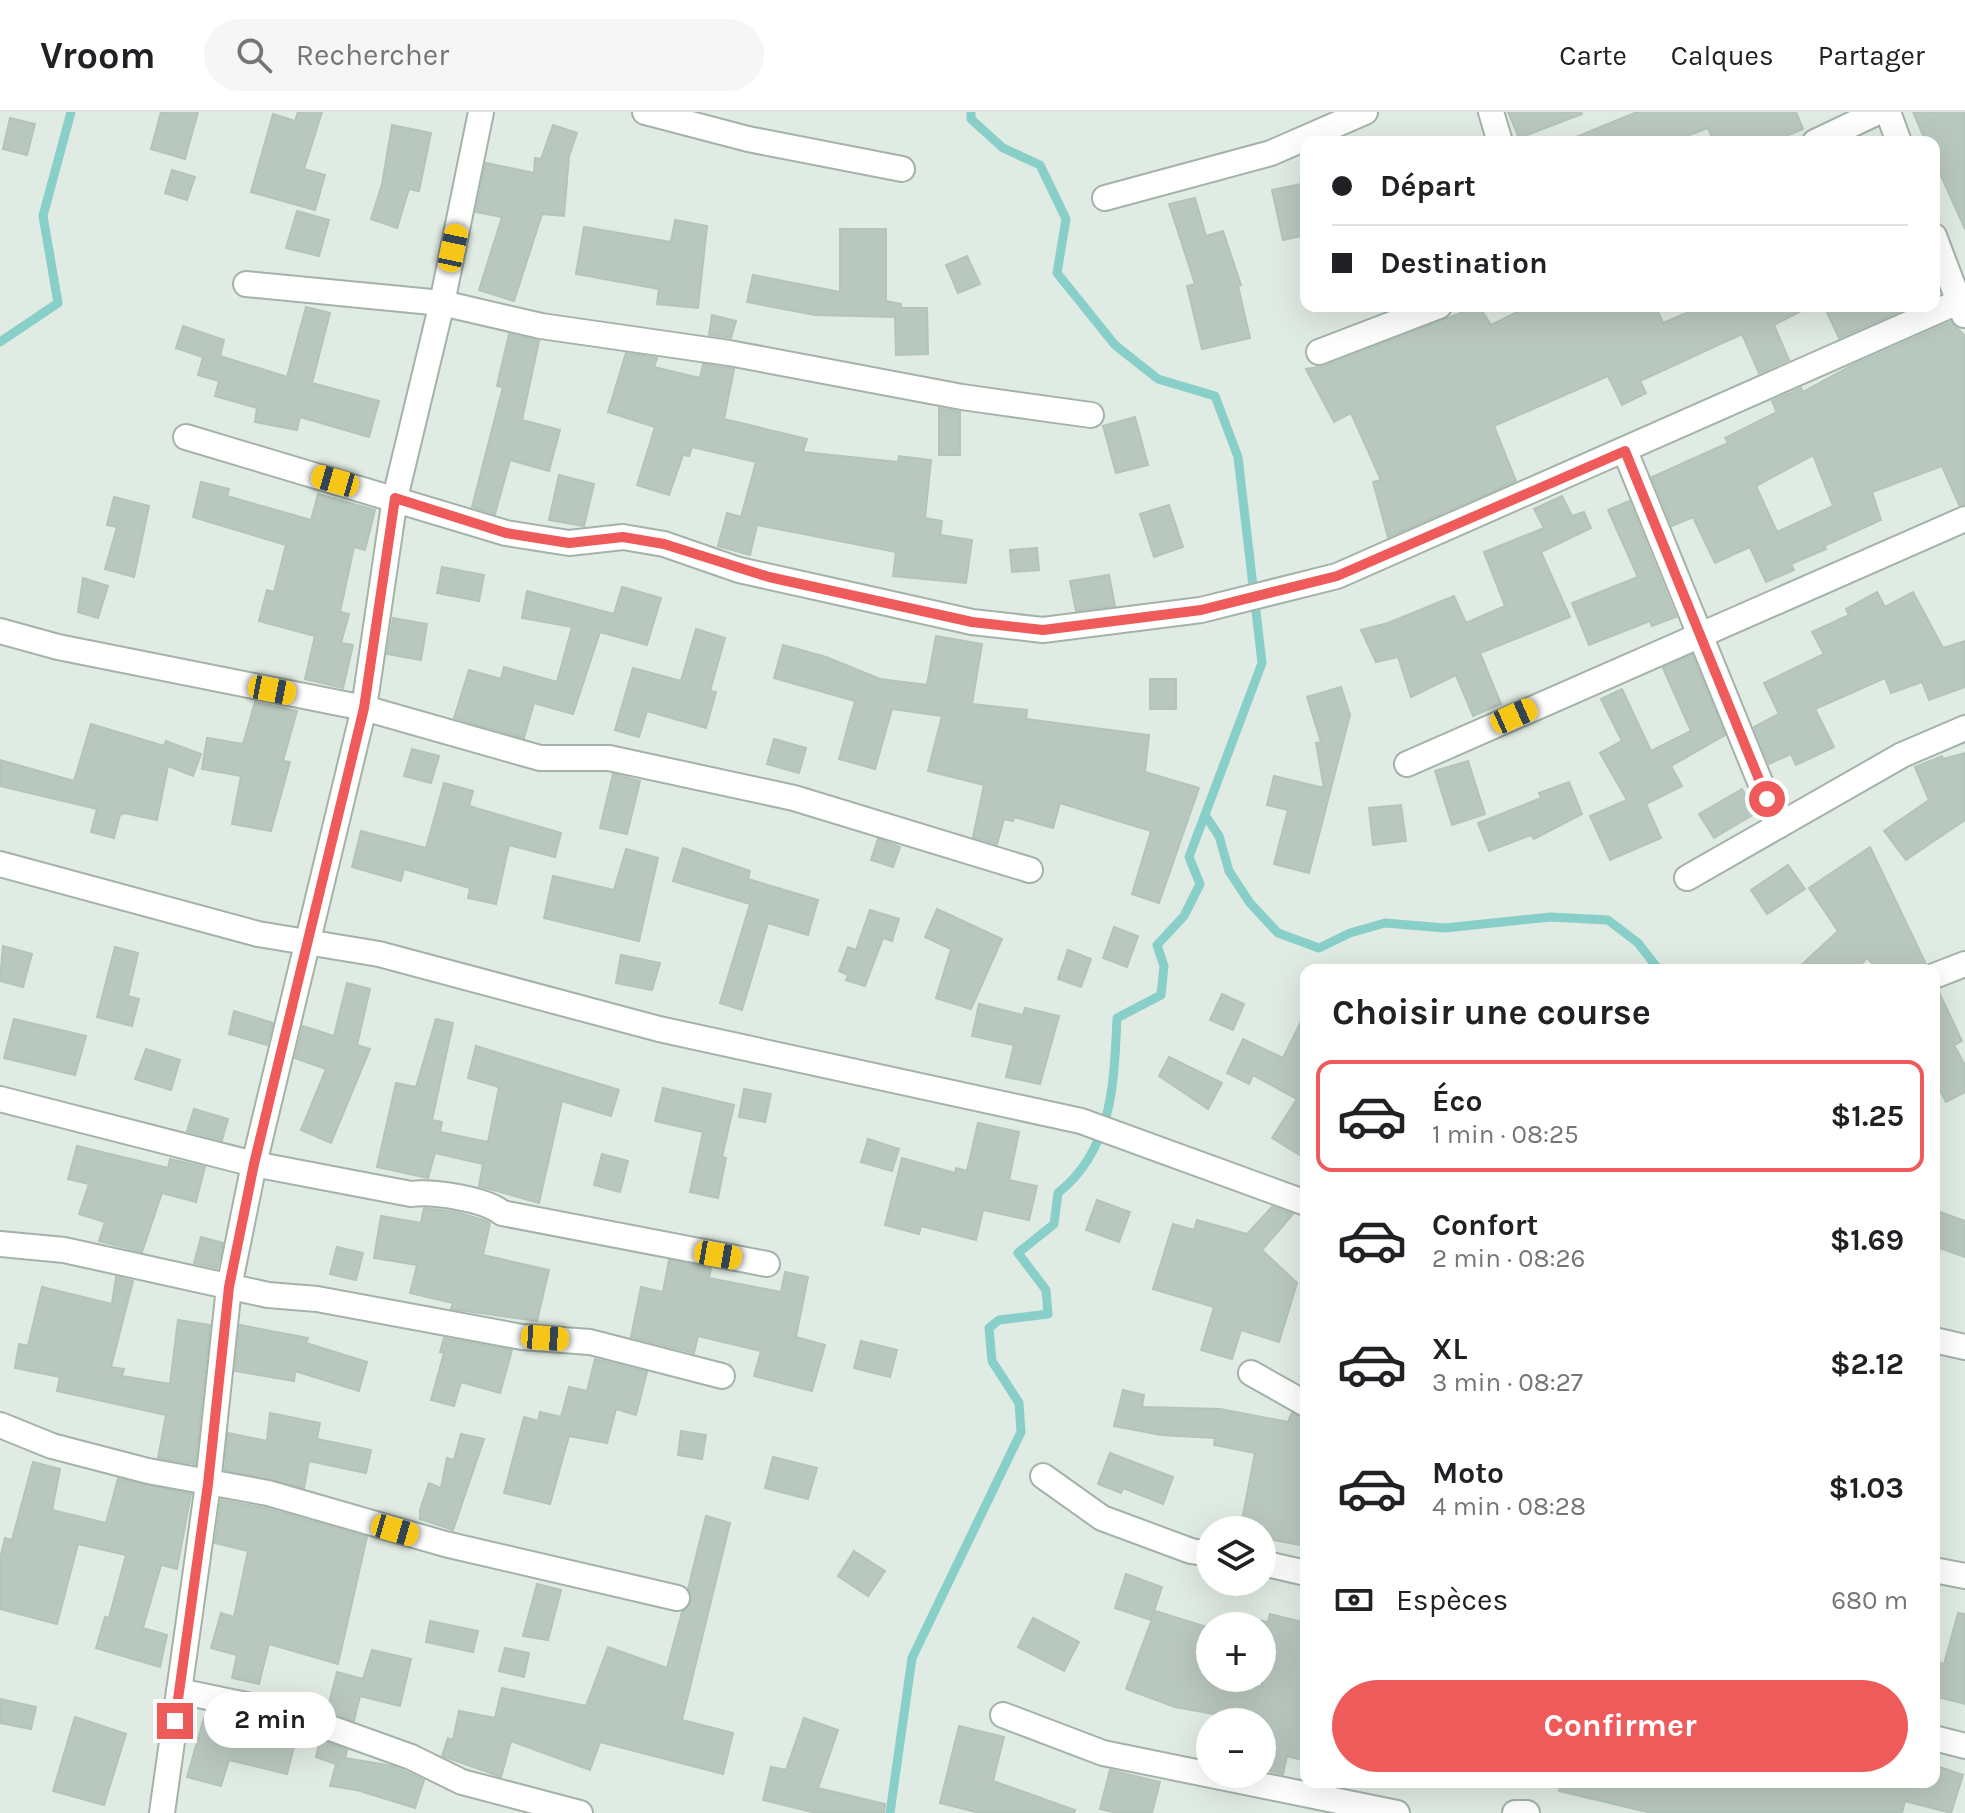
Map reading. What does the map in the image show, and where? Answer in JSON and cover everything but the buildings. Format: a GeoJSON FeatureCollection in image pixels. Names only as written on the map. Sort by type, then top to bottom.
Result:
{"type":"FeatureCollection","features":[{"type":"Feature","properties":{"kind":"street"},"geometry":{"type":"LineString","coordinates":[[162,1813],[208,1484],[229,1287],[254,1164],[364,708],[395,498],[442,303],[481,112]]}},
{"type":"Feature","properties":{"kind":"street"},"geometry":{"type":"LineString","coordinates":[[645,112],[748,139],[902,169]]}},
{"type":"Feature","properties":{"kind":"street"},"geometry":{"type":"LineString","coordinates":[[1310,136],[1365,112]]}},
{"type":"Feature","properties":{"kind":"street"},"geometry":{"type":"LineString","coordinates":[[1491,112],[1498,136]]}},
{"type":"Feature","properties":{"kind":"street"},"geometry":{"type":"LineString","coordinates":[[1828,136],[1878,112]]}},
{"type":"Feature","properties":{"kind":"street"},"geometry":{"type":"LineString","coordinates":[[1888,112],[1897,136]]}},
{"type":"Feature","properties":{"kind":"street"},"geometry":{"type":"LineString","coordinates":[[1105,198],[1271,153],[1300,140]]}},
{"type":"Feature","properties":{"kind":"street"},"geometry":{"type":"LineString","coordinates":[[186,437],[506,533],[569,543],[623,537],[664,544],[739,570],[972,622],[1043,630],[1201,610],[1337,576],[1963,306],[1940,250]]}},
{"type":"Feature","properties":{"kind":"street"},"geometry":{"type":"LineString","coordinates":[[246,284],[442,303],[541,326],[729,353],[962,397],[1091,415]]}},
{"type":"Feature","properties":{"kind":"street"},"geometry":{"type":"LineString","coordinates":[[1319,352],[1423,312]]}},
{"type":"Feature","properties":{"kind":"street"},"geometry":{"type":"LineString","coordinates":[[1625,451],[1778,826]]}},
{"type":"Feature","properties":{"kind":"street"},"geometry":{"type":"LineString","coordinates":[[1407,764],[1965,519]]}},
{"type":"Feature","properties":{"kind":"street"},"geometry":{"type":"LineString","coordinates":[[0,631],[58,647],[364,708],[540,758],[609,758],[794,798],[1030,870]]}},
{"type":"Feature","properties":{"kind":"street"},"geometry":{"type":"LineString","coordinates":[[1687,878],[1902,755],[1965,728]]}},
{"type":"Feature","properties":{"kind":"street"},"geometry":{"type":"LineString","coordinates":[[0,864],[258,934],[379,954],[659,1029],[1081,1121],[1300,1201]]}},
{"type":"Feature","properties":{"kind":"street"},"geometry":{"type":"LineString","coordinates":[[1940,974],[1965,964]]}},
{"type":"Feature","properties":{"kind":"street"},"geometry":{"type":"LineString","coordinates":[[0,1099],[254,1164],[411,1194],[425,1192],[459,1198],[497,1208],[502,1213],[767,1264]]}},
{"type":"Feature","properties":{"kind":"street"},"geometry":{"type":"LineString","coordinates":[[0,1244],[64,1250],[229,1287],[522,1337],[590,1342],[722,1376]]}},
{"type":"Feature","properties":{"kind":"street"},"geometry":{"type":"LineString","coordinates":[[1940,1341],[1965,1347]]}},
{"type":"Feature","properties":{"kind":"street"},"geometry":{"type":"LineString","coordinates":[[1251,1373],[1300,1401]]}},
{"type":"Feature","properties":{"kind":"street"},"geometry":{"type":"LineString","coordinates":[[0,1425],[52,1446],[208,1484],[268,1493],[445,1544],[677,1598]]}},
{"type":"Feature","properties":{"kind":"street"},"geometry":{"type":"LineString","coordinates":[[1043,1476],[1102,1518],[1196,1552]]}},
{"type":"Feature","properties":{"kind":"street"},"geometry":{"type":"LineString","coordinates":[[1276,1566],[1300,1572]]}},
{"type":"Feature","properties":{"kind":"street"},"geometry":{"type":"LineString","coordinates":[[1940,1571],[1965,1576]]}},
{"type":"Feature","properties":{"kind":"street"},"geometry":{"type":"LineString","coordinates":[[179,1691],[294,1715],[411,1757],[462,1782],[580,1813]]}},
{"type":"Feature","properties":{"kind":"street"},"geometry":{"type":"LineString","coordinates":[[1003,1715],[1103,1753],[1397,1813]]}},
{"type":"Feature","properties":{"kind":"street"},"geometry":{"type":"LineString","coordinates":[[1940,1740],[1965,1746]]}},
{"type":"Feature","properties":{"kind":"street"},"geometry":{"type":"LineString","coordinates":[[1515,1813],[1527,1813]]}},
{"type":"Feature","properties":{"kind":"waterway"},"geometry":{"type":"LineString","coordinates":[[0,342],[58,303],[43,216],[71,112]]}},
{"type":"Feature","properties":{"kind":"waterway"},"geometry":{"type":"LineString","coordinates":[[890,1813],[912,1658],[1021,1432],[1019,1403],[992,1361],[989,1328],[999,1320],[1048,1314],[1046,1290],[1018,1253],[1054,1224],[1058,1193],[1076,1176],[1100,1135],[1112,1090],[1117,1018],[1161,995],[1164,966],[1157,945],[1184,916],[1200,884],[1189,857],[1262,663],[1238,457],[1215,396],[1158,379],[1115,345],[1057,273],[1066,219],[1040,165],[1003,148],[971,119],[971,112]]}},
{"type":"Feature","properties":{"kind":"waterway"},"geometry":{"type":"LineString","coordinates":[[1205,815],[1219,836],[1229,871],[1250,903],[1278,933],[1319,948],[1350,933],[1385,923],[1445,928],[1550,917],[1608,920],[1638,943],[1654,964]]}},
{"type":"Feature","properties":{"kind":"route"},"geometry":{"type":"LineString","coordinates":[[175,1721],[208,1484],[229,1287],[254,1164],[364,708],[395,498],[506,533],[569,543],[623,537],[664,544],[769,577],[972,622],[1043,630],[1201,610],[1337,576],[1625,451],[1767,799]]}}]}
